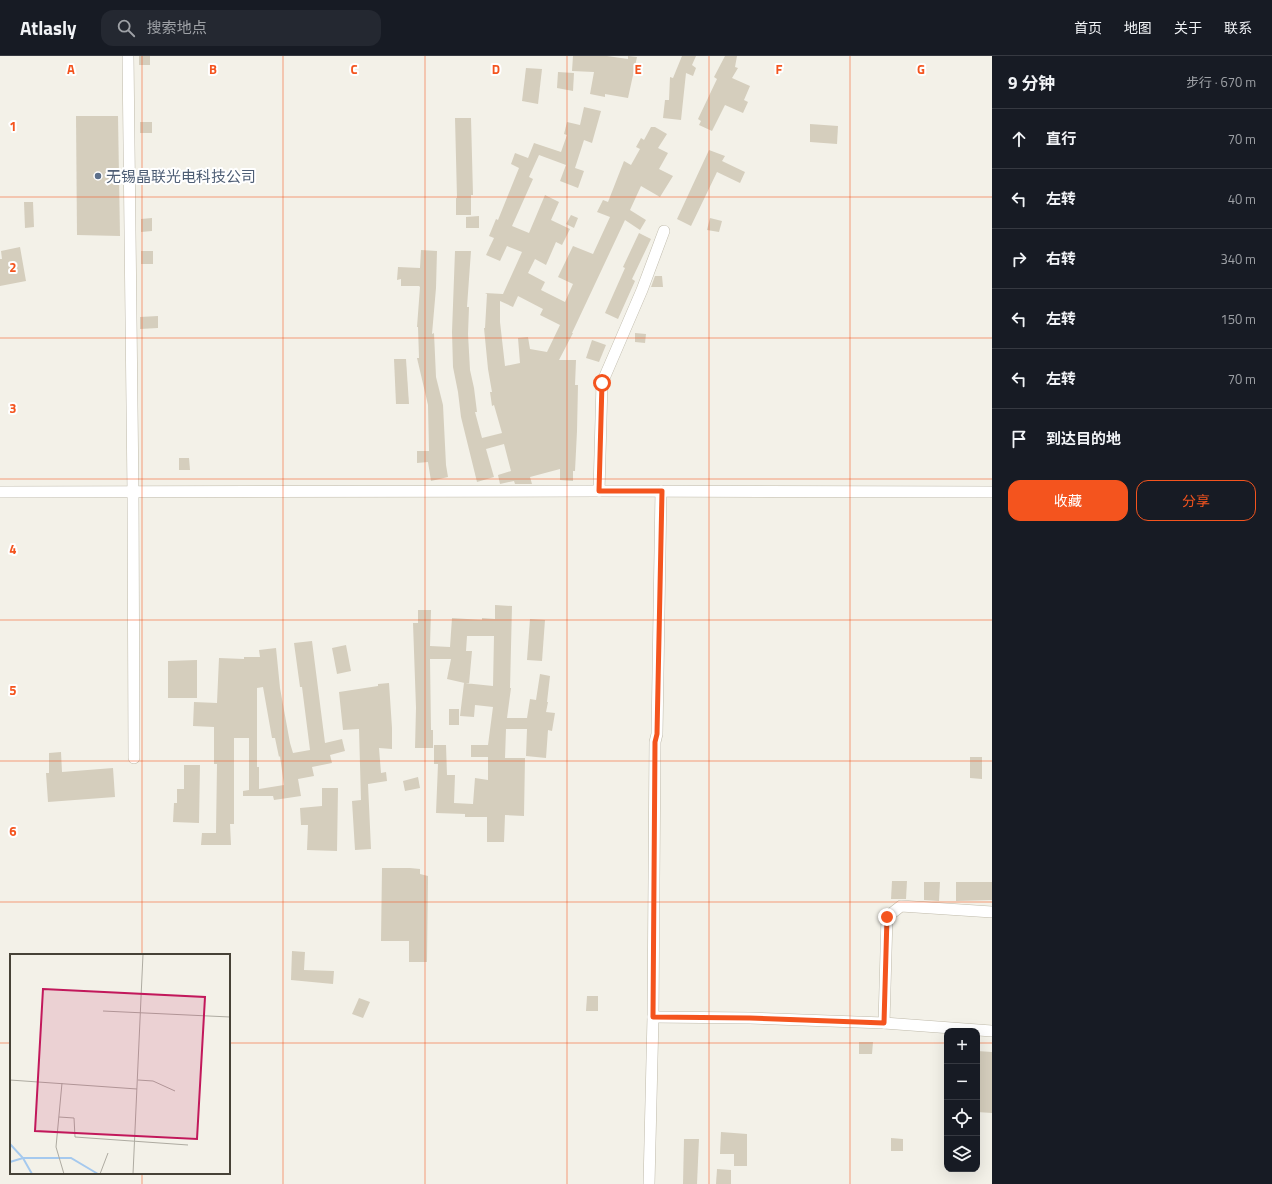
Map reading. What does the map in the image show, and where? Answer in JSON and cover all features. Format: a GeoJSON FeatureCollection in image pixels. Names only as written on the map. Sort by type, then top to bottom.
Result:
{"type":"FeatureCollection","features":[{"type":"Feature","properties":{"kind":"street"},"geometry":{"type":"LineString","coordinates":[[128,56],[133,492],[134,758]]}},
{"type":"Feature","properties":{"kind":"street"},"geometry":{"type":"LineString","coordinates":[[599,491],[602,383],[642,290],[664,231]]}},
{"type":"Feature","properties":{"kind":"street"},"geometry":{"type":"LineString","coordinates":[[649,1184],[653,1017],[655,742],[657,734],[662,491]]}},
{"type":"Feature","properties":{"kind":"street"},"geometry":{"type":"LineString","coordinates":[[0,492],[992,492]]}},
{"type":"Feature","properties":{"kind":"street"},"geometry":{"type":"LineString","coordinates":[[884,1023],[887,917],[901,906],[992,912]]}},
{"type":"Feature","properties":{"kind":"street"},"geometry":{"type":"LineString","coordinates":[[653,1017],[750,1018],[884,1023],[992,1031]]}},
{"type":"Feature","properties":{"kind":"building"},"geometry":{"type":"Polygon","coordinates":[[[139,56],[150,56],[150,65],[139,65],[139,56]]]}},
{"type":"Feature","properties":{"kind":"building"},"geometry":{"type":"Polygon","coordinates":[[[573,56],[607,56],[628,59],[628,56],[637,57],[628,98],[605,94],[605,97],[590,94],[594,72],[572,71],[573,56]]]}},
{"type":"Feature","properties":{"kind":"building"},"geometry":{"type":"Polygon","coordinates":[[[682,56],[696,56],[692,65],[696,68],[693,76],[686,73],[681,120],[663,118],[665,100],[669,100],[670,77],[673,78],[682,56]]]}},
{"type":"Feature","properties":{"kind":"building"},"geometry":{"type":"Polygon","coordinates":[[[725,56],[737,56],[735,67],[738,68],[732,78],[750,86],[744,100],[748,102],[743,113],[725,105],[712,131],[699,125],[701,121],[698,119],[717,79],[714,77],[725,56]]]}},
{"type":"Feature","properties":{"kind":"building"},"geometry":{"type":"Polygon","coordinates":[[[526,68],[542,69],[538,104],[522,101],[526,68]]]}},
{"type":"Feature","properties":{"kind":"building"},"geometry":{"type":"Polygon","coordinates":[[[558,72],[574,73],[573,91],[557,88],[558,72]]]}},
{"type":"Feature","properties":{"kind":"building"},"geometry":{"type":"Polygon","coordinates":[[[584,107],[601,111],[592,143],[584,140],[575,168],[584,171],[578,188],[560,181],[566,165],[539,155],[529,177],[533,179],[512,226],[529,233],[545,195],[559,202],[551,220],[570,229],[562,245],[556,242],[546,265],[535,259],[528,273],[545,282],[541,290],[565,302],[573,284],[558,277],[573,246],[593,254],[610,217],[597,212],[603,200],[608,202],[624,161],[631,165],[640,149],[636,147],[641,138],[644,140],[651,127],[655,127],[667,134],[658,148],[668,153],[659,169],[673,176],[660,197],[641,186],[630,210],[646,220],[640,230],[625,220],[559,360],[576,360],[575,385],[578,385],[577,431],[573,481],[560,480],[560,469],[530,477],[532,484],[515,484],[514,481],[500,484],[498,475],[511,471],[504,444],[486,449],[494,477],[477,482],[461,417],[453,367],[452,332],[455,251],[471,251],[467,307],[469,307],[468,334],[470,370],[477,412],[475,412],[482,438],[502,433],[494,405],[492,406],[490,392],[492,392],[484,328],[487,294],[485,293],[503,294],[522,252],[507,246],[500,261],[486,255],[494,238],[489,236],[496,219],[498,220],[519,168],[511,164],[515,153],[528,158],[534,143],[561,152],[567,135],[564,134],[567,122],[580,125],[584,107]],[[518,296],[513,307],[500,301],[500,322],[505,366],[520,363],[518,338],[528,337],[530,349],[547,352],[560,325],[540,315],[543,309],[518,296]]]}},
{"type":"Feature","properties":{"kind":"building","name":"无锡晶联光电科技公司"},"geometry":{"type":"Polygon","coordinates":[[[76,116],[118,116],[120,236],[77,235],[76,116]]]}},
{"type":"Feature","properties":{"kind":"building"},"geometry":{"type":"Polygon","coordinates":[[[455,118],[471,118],[473,195],[471,195],[471,215],[456,215],[455,118]]]}},
{"type":"Feature","properties":{"kind":"building"},"geometry":{"type":"Polygon","coordinates":[[[140,122],[152,122],[152,133],[140,133],[140,122]]]}},
{"type":"Feature","properties":{"kind":"building"},"geometry":{"type":"Polygon","coordinates":[[[810,124],[838,126],[837,144],[810,142],[810,124]]]}},
{"type":"Feature","properties":{"kind":"building"},"geometry":{"type":"Polygon","coordinates":[[[709,150],[725,156],[722,161],[745,172],[740,183],[717,172],[691,226],[677,219],[709,150]]]}},
{"type":"Feature","properties":{"kind":"building"},"geometry":{"type":"Polygon","coordinates":[[[24,202],[33,202],[34,227],[25,228],[24,202]]]}},
{"type":"Feature","properties":{"kind":"building"},"geometry":{"type":"Polygon","coordinates":[[[571,215],[578,218],[574,228],[566,224],[571,215]]]}},
{"type":"Feature","properties":{"kind":"building"},"geometry":{"type":"Polygon","coordinates":[[[479,216],[479,228],[466,228],[466,217],[479,216]]]}},
{"type":"Feature","properties":{"kind":"building"},"geometry":{"type":"Polygon","coordinates":[[[152,218],[152,231],[141,232],[141,219],[152,218]]]}},
{"type":"Feature","properties":{"kind":"building"},"geometry":{"type":"Polygon","coordinates":[[[710,218],[722,221],[719,232],[707,230],[710,218]]]}},
{"type":"Feature","properties":{"kind":"building"},"geometry":{"type":"Polygon","coordinates":[[[639,233],[651,239],[632,279],[635,281],[618,319],[605,313],[625,268],[623,267],[639,233]]]}},
{"type":"Feature","properties":{"kind":"building"},"geometry":{"type":"Polygon","coordinates":[[[20,247],[26,281],[0,286],[0,259],[2,259],[1,251],[20,247]]]}},
{"type":"Feature","properties":{"kind":"building"},"geometry":{"type":"Polygon","coordinates":[[[421,250],[437,251],[436,288],[432,334],[434,333],[436,377],[443,405],[448,477],[431,481],[428,462],[417,463],[417,451],[429,451],[428,405],[417,358],[419,358],[417,327],[420,287],[401,286],[401,279],[397,280],[398,267],[420,268],[421,250]]]}},
{"type":"Feature","properties":{"kind":"building"},"geometry":{"type":"Polygon","coordinates":[[[141,251],[153,251],[153,264],[141,264],[141,251]]]}},
{"type":"Feature","properties":{"kind":"building"},"geometry":{"type":"Polygon","coordinates":[[[655,276],[662,276],[663,287],[651,287],[655,276]]]}},
{"type":"Feature","properties":{"kind":"building"},"geometry":{"type":"Polygon","coordinates":[[[158,316],[158,328],[140,329],[140,317],[158,316]]]}},
{"type":"Feature","properties":{"kind":"building"},"geometry":{"type":"Polygon","coordinates":[[[635,333],[646,334],[645,343],[635,342],[635,333]]]}},
{"type":"Feature","properties":{"kind":"building"},"geometry":{"type":"Polygon","coordinates":[[[592,340],[606,345],[599,362],[586,358],[592,340]]]}},
{"type":"Feature","properties":{"kind":"building"},"geometry":{"type":"Polygon","coordinates":[[[394,359],[406,359],[409,404],[396,404],[394,359]]]}},
{"type":"Feature","properties":{"kind":"building"},"geometry":{"type":"Polygon","coordinates":[[[179,458],[189,458],[190,470],[179,470],[179,458]]]}},
{"type":"Feature","properties":{"kind":"building"},"geometry":{"type":"Polygon","coordinates":[[[495,605],[512,606],[511,688],[507,718],[527,718],[530,699],[536,700],[540,674],[550,676],[546,712],[555,713],[552,731],[548,730],[546,758],[526,756],[527,729],[506,729],[505,758],[525,758],[524,816],[505,815],[504,842],[487,842],[487,817],[465,817],[465,814],[436,813],[438,764],[434,764],[434,745],[446,745],[447,775],[455,775],[454,803],[473,804],[475,778],[488,780],[488,757],[471,757],[471,745],[488,745],[493,707],[475,705],[474,717],[460,716],[465,683],[447,679],[451,659],[430,659],[431,730],[433,730],[433,748],[415,748],[416,708],[413,623],[418,623],[418,610],[431,610],[430,646],[450,647],[452,618],[482,620],[482,618],[495,619],[495,605]],[[467,636],[466,651],[472,651],[469,684],[493,686],[494,636],[467,636]]]}},
{"type":"Feature","properties":{"kind":"building"},"geometry":{"type":"Polygon","coordinates":[[[530,619],[545,620],[542,661],[527,660],[530,619]]]}},
{"type":"Feature","properties":{"kind":"building"},"geometry":{"type":"Polygon","coordinates":[[[312,641],[325,743],[342,739],[345,751],[330,755],[332,763],[312,767],[314,776],[298,779],[301,796],[274,800],[273,796],[243,796],[243,791],[249,790],[249,738],[234,738],[234,824],[230,824],[231,845],[201,845],[202,833],[216,833],[217,764],[214,764],[214,727],[193,726],[194,702],[217,703],[219,658],[244,659],[244,657],[260,657],[259,650],[276,648],[280,688],[293,753],[310,750],[302,687],[300,687],[294,643],[312,641]],[[263,687],[257,688],[257,767],[259,767],[259,789],[284,785],[280,756],[279,757],[275,738],[272,738],[263,687]]]}},
{"type":"Feature","properties":{"kind":"building"},"geometry":{"type":"Polygon","coordinates":[[[346,645],[351,671],[337,674],[332,648],[346,645]]]}},
{"type":"Feature","properties":{"kind":"building"},"geometry":{"type":"Polygon","coordinates":[[[197,660],[197,698],[168,698],[168,661],[197,660]]]}},
{"type":"Feature","properties":{"kind":"building"},"geometry":{"type":"Polygon","coordinates":[[[389,683],[392,749],[379,748],[381,773],[386,772],[387,781],[368,784],[371,849],[355,850],[352,801],[361,800],[359,729],[343,730],[339,692],[389,683]]]}},
{"type":"Feature","properties":{"kind":"building"},"geometry":{"type":"Polygon","coordinates":[[[449,709],[459,709],[459,725],[449,725],[449,709]]]}},
{"type":"Feature","properties":{"kind":"building"},"geometry":{"type":"Polygon","coordinates":[[[61,752],[62,772],[113,768],[115,797],[48,802],[46,773],[49,773],[49,753],[61,752]]]}},
{"type":"Feature","properties":{"kind":"building"},"geometry":{"type":"Polygon","coordinates":[[[970,757],[982,757],[982,779],[970,778],[970,757]]]}},
{"type":"Feature","properties":{"kind":"building"},"geometry":{"type":"Polygon","coordinates":[[[184,765],[200,765],[199,823],[173,822],[174,803],[177,803],[177,789],[184,789],[184,765]]]}},
{"type":"Feature","properties":{"kind":"building"},"geometry":{"type":"Polygon","coordinates":[[[418,777],[420,788],[405,791],[403,781],[418,777]]]}},
{"type":"Feature","properties":{"kind":"building"},"geometry":{"type":"Polygon","coordinates":[[[322,788],[338,788],[337,851],[307,850],[308,825],[301,825],[300,808],[322,806],[322,788]]]}},
{"type":"Feature","properties":{"kind":"building"},"geometry":{"type":"Polygon","coordinates":[[[382,868],[420,869],[420,874],[428,876],[427,962],[409,962],[409,941],[381,941],[382,868]]]}},
{"type":"Feature","properties":{"kind":"building"},"geometry":{"type":"Polygon","coordinates":[[[892,881],[907,881],[906,899],[891,899],[892,881]]]}},
{"type":"Feature","properties":{"kind":"building"},"geometry":{"type":"Polygon","coordinates":[[[924,882],[940,882],[939,901],[924,900],[924,882]]]}},
{"type":"Feature","properties":{"kind":"building"},"geometry":{"type":"Polygon","coordinates":[[[956,882],[992,882],[992,900],[956,901],[956,882]]]}},
{"type":"Feature","properties":{"kind":"building"},"geometry":{"type":"Polygon","coordinates":[[[292,951],[305,952],[304,970],[334,971],[333,984],[291,980],[292,951]]]}},
{"type":"Feature","properties":{"kind":"building"},"geometry":{"type":"Polygon","coordinates":[[[587,996],[598,996],[598,1011],[586,1011],[587,996]]]}},
{"type":"Feature","properties":{"kind":"building"},"geometry":{"type":"Polygon","coordinates":[[[359,998],[370,1002],[363,1018],[352,1014],[359,998]]]}},
{"type":"Feature","properties":{"kind":"building"},"geometry":{"type":"Polygon","coordinates":[[[859,1042],[873,1042],[872,1054],[859,1054],[859,1042]]]}},
{"type":"Feature","properties":{"kind":"building"},"geometry":{"type":"Polygon","coordinates":[[[980,1051],[992,1052],[992,1113],[980,1112],[980,1051]]]}},
{"type":"Feature","properties":{"kind":"building"},"geometry":{"type":"Polygon","coordinates":[[[721,1132],[747,1134],[747,1166],[734,1166],[734,1154],[720,1154],[721,1132]]]}},
{"type":"Feature","properties":{"kind":"building"},"geometry":{"type":"Polygon","coordinates":[[[891,1138],[903,1139],[903,1151],[891,1151],[891,1138]]]}},
{"type":"Feature","properties":{"kind":"building"},"geometry":{"type":"Polygon","coordinates":[[[684,1139],[699,1139],[697,1184],[683,1184],[684,1139]]]}},
{"type":"Feature","properties":{"kind":"building"},"geometry":{"type":"Polygon","coordinates":[[[717,1169],[731,1170],[731,1184],[716,1184],[717,1169]]]}},
{"type":"Feature","properties":{"kind":"place","name":"无锡晶联光电科技公司"},"geometry":{"type":"Point","coordinates":[98,176]}},
{"type":"Feature","properties":{"kind":"route"},"geometry":{"type":"LineString","coordinates":[[602,383],[599,491],[662,491],[657,734],[655,742],[653,1017],[750,1018],[884,1023],[887,917]]}}]}
